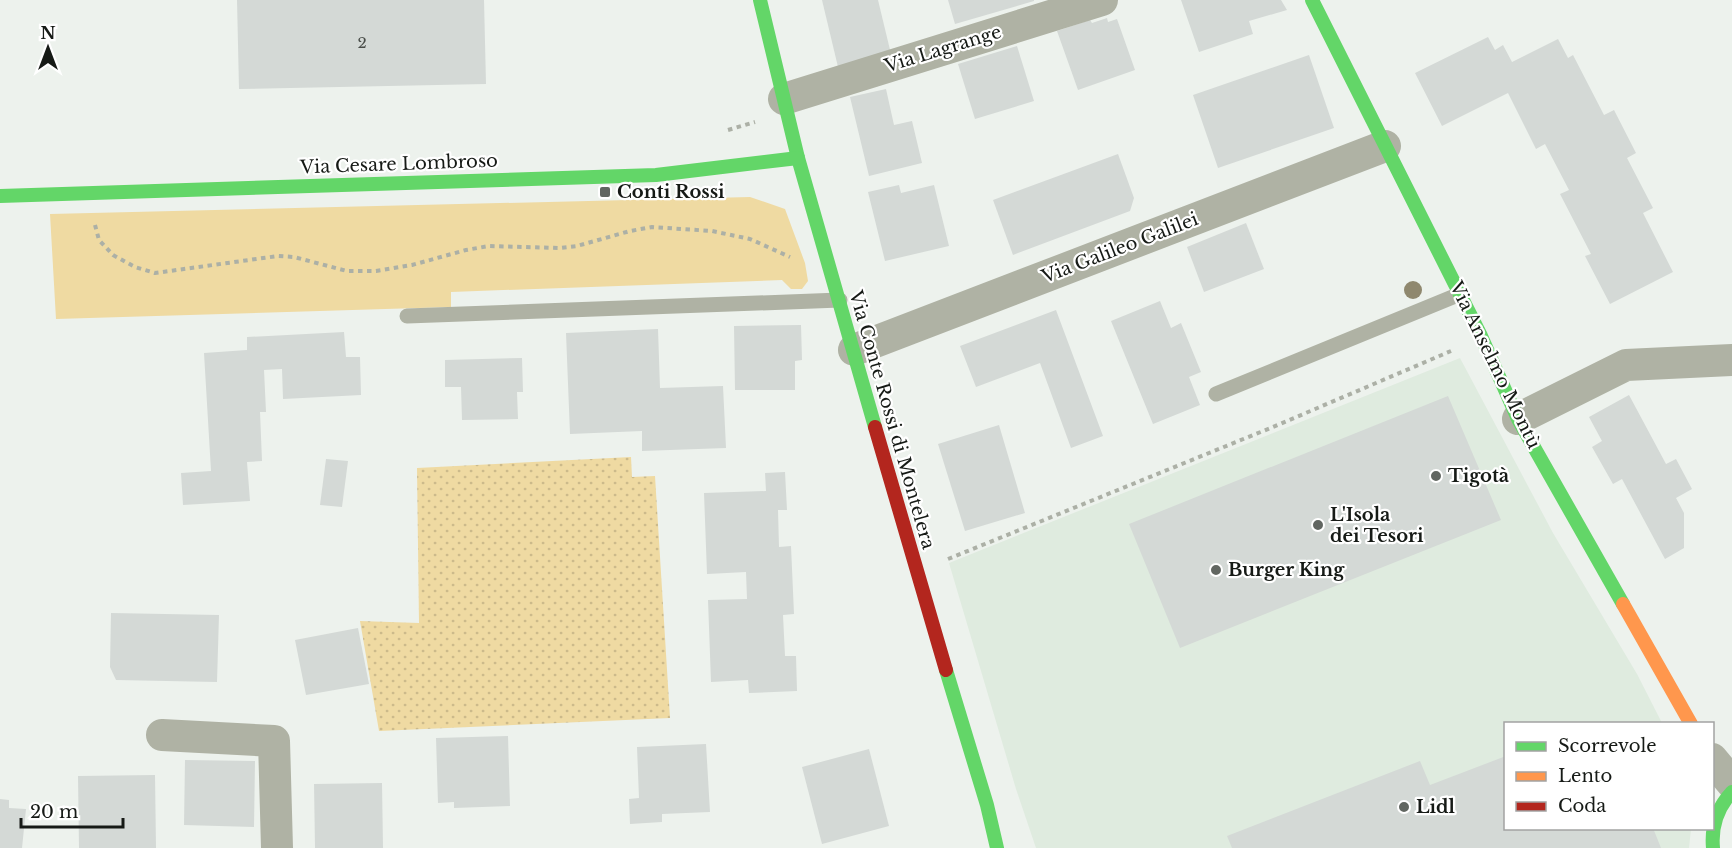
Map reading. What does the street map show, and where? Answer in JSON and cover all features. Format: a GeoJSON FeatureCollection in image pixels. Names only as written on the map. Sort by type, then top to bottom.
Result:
{"type":"FeatureCollection","features":[{"type":"Feature","properties":{"kind":"street","name":"Via Conte Rossi di Montelera"},"geometry":{"type":"LineString","coordinates":[[760,0],[798,158],[909,546],[987,805],[997,848]]}},
{"type":"Feature","properties":{"kind":"street","name":"Via Lagrange"},"geometry":{"type":"LineString","coordinates":[[784,99],[1102,0]]}},
{"type":"Feature","properties":{"kind":"street","name":"Via Anselmo Montù"},"geometry":{"type":"LineString","coordinates":[[1312,0],[1481,336],[1518,419],[1690,722]]}},
{"type":"Feature","properties":{"kind":"street","name":"Via Galileo Galilei"},"geometry":{"type":"LineString","coordinates":[[854,350],[1385,146]]}},
{"type":"Feature","properties":{"kind":"street","name":"Via Cesare Lombroso"},"geometry":{"type":"LineString","coordinates":[[0,196],[656,176],[798,158]]}},
{"type":"Feature","properties":{"kind":"street"},"geometry":{"type":"LineString","coordinates":[[1518,419],[1626,364],[1732,360]]}},
{"type":"Feature","properties":{"kind":"street"},"geometry":{"type":"LineString","coordinates":[[162,735],[274,741],[277,848]]}},
{"type":"Feature","properties":{"kind":"street"},"geometry":{"type":"LineString","coordinates":[[1714,760],[1732,783]]}},
{"type":"Feature","properties":{"kind":"street"},"geometry":{"type":"LineString","coordinates":[[1714,822],[1718,810],[1732,792]]}},
{"type":"Feature","properties":{"kind":"street"},"geometry":{"type":"LineString","coordinates":[[1713,830],[1713,848]]}},
{"type":"Feature","properties":{"kind":"lane"},"geometry":{"type":"LineString","coordinates":[[1216,394],[1460,294]]}},
{"type":"Feature","properties":{"kind":"lane"},"geometry":{"type":"LineString","coordinates":[[407,316],[840,300]]}},
{"type":"Feature","properties":{"kind":"path"},"geometry":{"type":"LineString","coordinates":[[717,133],[759,121]]}},
{"type":"Feature","properties":{"kind":"path"},"geometry":{"type":"LineString","coordinates":[[94,222],[99,240],[113,255],[135,267],[155,273],[278,256],[302,259],[335,269],[376,271],[412,265],[489,246],[560,248],[578,246],[652,227],[678,227],[750,239],[796,259]]}},
{"type":"Feature","properties":{"kind":"path"},"geometry":{"type":"LineString","coordinates":[[946,559],[1284,422],[1457,349],[1481,336]]}},
{"type":"Feature","properties":{"kind":"shaded area"},"geometry":{"type":"Polygon","coordinates":[[[750,197],[785,209],[805,263],[808,281],[802,289],[791,289],[782,280],[451,292],[451,307],[56,319],[50,214],[750,197]]]}},
{"type":"Feature","properties":{"kind":"shaded area"},"geometry":{"type":"Polygon","coordinates":[[[1460,358],[1553,533],[1637,674],[1661,722],[1504,722],[1504,830],[1691,830],[1689,848],[1036,848],[1016,789],[949,563],[1460,358]]]}},
{"type":"Feature","properties":{"kind":"shaded area"},"geometry":{"type":"Polygon","coordinates":[[[631,457],[632,477],[655,476],[670,718],[379,731],[360,621],[419,623],[417,468],[631,457]]]}},
{"type":"Feature","properties":{"kind":"building"},"geometry":{"type":"Polygon","coordinates":[[[237,0],[484,0],[486,84],[239,89],[237,0]]]}},
{"type":"Feature","properties":{"kind":"building"},"geometry":{"type":"Polygon","coordinates":[[[822,0],[878,0],[891,54],[838,67],[822,0]]]}},
{"type":"Feature","properties":{"kind":"building"},"geometry":{"type":"Polygon","coordinates":[[[948,0],[1034,0],[1034,1],[955,24],[948,0]]]}},
{"type":"Feature","properties":{"kind":"building"},"geometry":{"type":"Polygon","coordinates":[[[1181,0],[1281,0],[1287,10],[1249,21],[1253,34],[1199,52],[1181,0]]]}},
{"type":"Feature","properties":{"kind":"building"},"geometry":{"type":"Polygon","coordinates":[[[1107,18],[1108,22],[1117,19],[1135,70],[1078,90],[1057,31],[1090,20],[1092,23],[1107,18]]]}},
{"type":"Feature","properties":{"kind":"building"},"geometry":{"type":"Polygon","coordinates":[[[1488,37],[1495,50],[1503,45],[1512,62],[1558,39],[1568,58],[1573,55],[1604,115],[1614,110],[1636,153],[1627,158],[1653,208],[1643,213],[1673,272],[1610,304],[1585,256],[1591,254],[1560,194],[1569,190],[1545,144],[1536,149],[1508,93],[1442,126],[1415,73],[1488,37]]]}},
{"type":"Feature","properties":{"kind":"building"},"geometry":{"type":"Polygon","coordinates":[[[1017,46],[1034,101],[975,119],[958,64],[1017,46]]]}},
{"type":"Feature","properties":{"kind":"building"},"geometry":{"type":"Polygon","coordinates":[[[1309,55],[1334,128],[1218,168],[1193,95],[1309,55]]]}},
{"type":"Feature","properties":{"kind":"building"},"geometry":{"type":"Polygon","coordinates":[[[886,89],[894,125],[912,121],[922,163],[869,176],[850,97],[886,89]]]}},
{"type":"Feature","properties":{"kind":"building"},"geometry":{"type":"Polygon","coordinates":[[[1118,154],[1134,198],[1130,211],[1013,255],[993,200],[1118,154]]]}},
{"type":"Feature","properties":{"kind":"building"},"geometry":{"type":"Polygon","coordinates":[[[899,185],[901,193],[934,185],[949,246],[885,261],[868,192],[899,185]]]}},
{"type":"Feature","properties":{"kind":"building"},"geometry":{"type":"Polygon","coordinates":[[[1246,223],[1264,269],[1204,292],[1187,247],[1246,223]]]}},
{"type":"Feature","properties":{"kind":"building"},"geometry":{"type":"Polygon","coordinates":[[[1160,301],[1171,328],[1181,323],[1201,372],[1189,377],[1200,405],[1153,424],[1111,321],[1160,301]]]}},
{"type":"Feature","properties":{"kind":"building"},"geometry":{"type":"Polygon","coordinates":[[[1056,310],[1103,436],[1071,448],[1040,363],[976,387],[960,346],[1056,310]]]}},
{"type":"Feature","properties":{"kind":"building"},"geometry":{"type":"Polygon","coordinates":[[[801,325],[802,360],[795,361],[795,390],[735,390],[734,326],[801,325]]]}},
{"type":"Feature","properties":{"kind":"building"},"geometry":{"type":"Polygon","coordinates":[[[658,329],[660,388],[723,386],[726,448],[642,451],[642,431],[570,434],[566,333],[658,329]]]}},
{"type":"Feature","properties":{"kind":"building"},"geometry":{"type":"Polygon","coordinates":[[[344,332],[346,357],[360,357],[361,395],[283,399],[282,369],[264,370],[266,412],[260,412],[262,461],[247,462],[250,501],[183,505],[181,473],[211,471],[204,353],[247,350],[247,337],[344,332]]]}},
{"type":"Feature","properties":{"kind":"building"},"geometry":{"type":"Polygon","coordinates":[[[522,358],[523,392],[517,392],[518,419],[462,420],[461,387],[445,387],[445,360],[522,358]]]}},
{"type":"Feature","properties":{"kind":"building"},"geometry":{"type":"Polygon","coordinates":[[[1629,395],[1666,464],[1676,459],[1692,489],[1676,498],[1684,513],[1684,548],[1665,559],[1622,479],[1613,484],[1592,447],[1602,441],[1589,417],[1629,395]]]}},
{"type":"Feature","properties":{"kind":"building"},"geometry":{"type":"Polygon","coordinates":[[[1448,396],[1501,520],[1180,648],[1129,524],[1448,396]]]}},
{"type":"Feature","properties":{"kind":"building"},"geometry":{"type":"Polygon","coordinates":[[[999,425],[1025,513],[965,531],[938,444],[999,425]]]}},
{"type":"Feature","properties":{"kind":"building"},"geometry":{"type":"Polygon","coordinates":[[[326,459],[348,461],[342,507],[320,505],[326,459]]]}},
{"type":"Feature","properties":{"kind":"building"},"geometry":{"type":"Polygon","coordinates":[[[785,472],[787,510],[778,510],[779,547],[791,546],[794,614],[783,615],[785,656],[796,656],[797,691],[749,693],[748,680],[711,682],[708,600],[747,599],[746,572],[707,574],[704,493],[766,491],[765,473],[785,472]]]}},
{"type":"Feature","properties":{"kind":"building"},"geometry":{"type":"Polygon","coordinates":[[[111,613],[219,615],[217,682],[116,680],[110,667],[111,613]]]}},
{"type":"Feature","properties":{"kind":"building"},"geometry":{"type":"Polygon","coordinates":[[[358,628],[369,684],[306,695],[295,640],[358,628]]]}},
{"type":"Feature","properties":{"kind":"building"},"geometry":{"type":"Polygon","coordinates":[[[508,736],[510,806],[454,808],[454,802],[438,803],[436,738],[508,736]]]}},
{"type":"Feature","properties":{"kind":"building"},"geometry":{"type":"Polygon","coordinates":[[[706,744],[710,812],[662,814],[662,822],[630,824],[629,799],[639,798],[637,747],[706,744]]]}},
{"type":"Feature","properties":{"kind":"building"},"geometry":{"type":"Polygon","coordinates":[[[869,749],[889,826],[822,844],[802,767],[869,749]]]}},
{"type":"Feature","properties":{"kind":"building","name":"Lidl"},"geometry":{"type":"Polygon","coordinates":[[[1504,757],[1504,830],[1654,830],[1661,848],[1232,848],[1227,836],[1420,761],[1430,785],[1504,757]]]}},
{"type":"Feature","properties":{"kind":"building"},"geometry":{"type":"Polygon","coordinates":[[[185,760],[255,761],[254,827],[184,825],[185,760]]]}},
{"type":"Feature","properties":{"kind":"building"},"geometry":{"type":"Polygon","coordinates":[[[155,775],[156,848],[79,848],[78,776],[155,775]]]}},
{"type":"Feature","properties":{"kind":"building"},"geometry":{"type":"Polygon","coordinates":[[[382,783],[383,848],[315,848],[314,784],[382,783]]]}},
{"type":"Feature","properties":{"kind":"building"},"geometry":{"type":"Polygon","coordinates":[[[0,799],[9,800],[9,808],[26,809],[22,848],[0,848],[0,799]]]}},
{"type":"Feature","properties":{"kind":"traffic: fast"},"geometry":{"type":"LineString","coordinates":[[760,0],[798,158],[875,427]]}},
{"type":"Feature","properties":{"kind":"traffic: fast"},"geometry":{"type":"LineString","coordinates":[[1312,0],[1481,336],[1518,419],[1623,604]]}},
{"type":"Feature","properties":{"kind":"traffic: fast"},"geometry":{"type":"LineString","coordinates":[[0,196],[656,175],[798,158]]}},
{"type":"Feature","properties":{"kind":"traffic: fast"},"geometry":{"type":"LineString","coordinates":[[946,670],[987,805],[997,848]]}},
{"type":"Feature","properties":{"kind":"traffic: fast"},"geometry":{"type":"LineString","coordinates":[[1714,827],[1722,804],[1732,792]]}},
{"type":"Feature","properties":{"kind":"traffic: fast"},"geometry":{"type":"LineString","coordinates":[[1713,830],[1713,848]]}},
{"type":"Feature","properties":{"kind":"traffic: slow"},"geometry":{"type":"LineString","coordinates":[[1623,604],[1690,722]]}},
{"type":"Feature","properties":{"kind":"traffic: jam"},"geometry":{"type":"LineString","coordinates":[[875,427],[946,670]]}},
{"type":"Feature","properties":{"kind":"place","name":"Conti Rossi"},"geometry":{"type":"Point","coordinates":[605,192]}},
{"type":"Feature","properties":{"kind":"place","name":"Tigotà"},"geometry":{"type":"Point","coordinates":[1436,476]}},
{"type":"Feature","properties":{"kind":"place","name":"L'Isola dei Tesori"},"geometry":{"type":"Point","coordinates":[1318,525]}},
{"type":"Feature","properties":{"kind":"place","name":"Burger King"},"geometry":{"type":"Point","coordinates":[1216,570]}},
{"type":"Feature","properties":{"kind":"place","name":"Lidl"},"geometry":{"type":"Point","coordinates":[1404,807]}}]}
